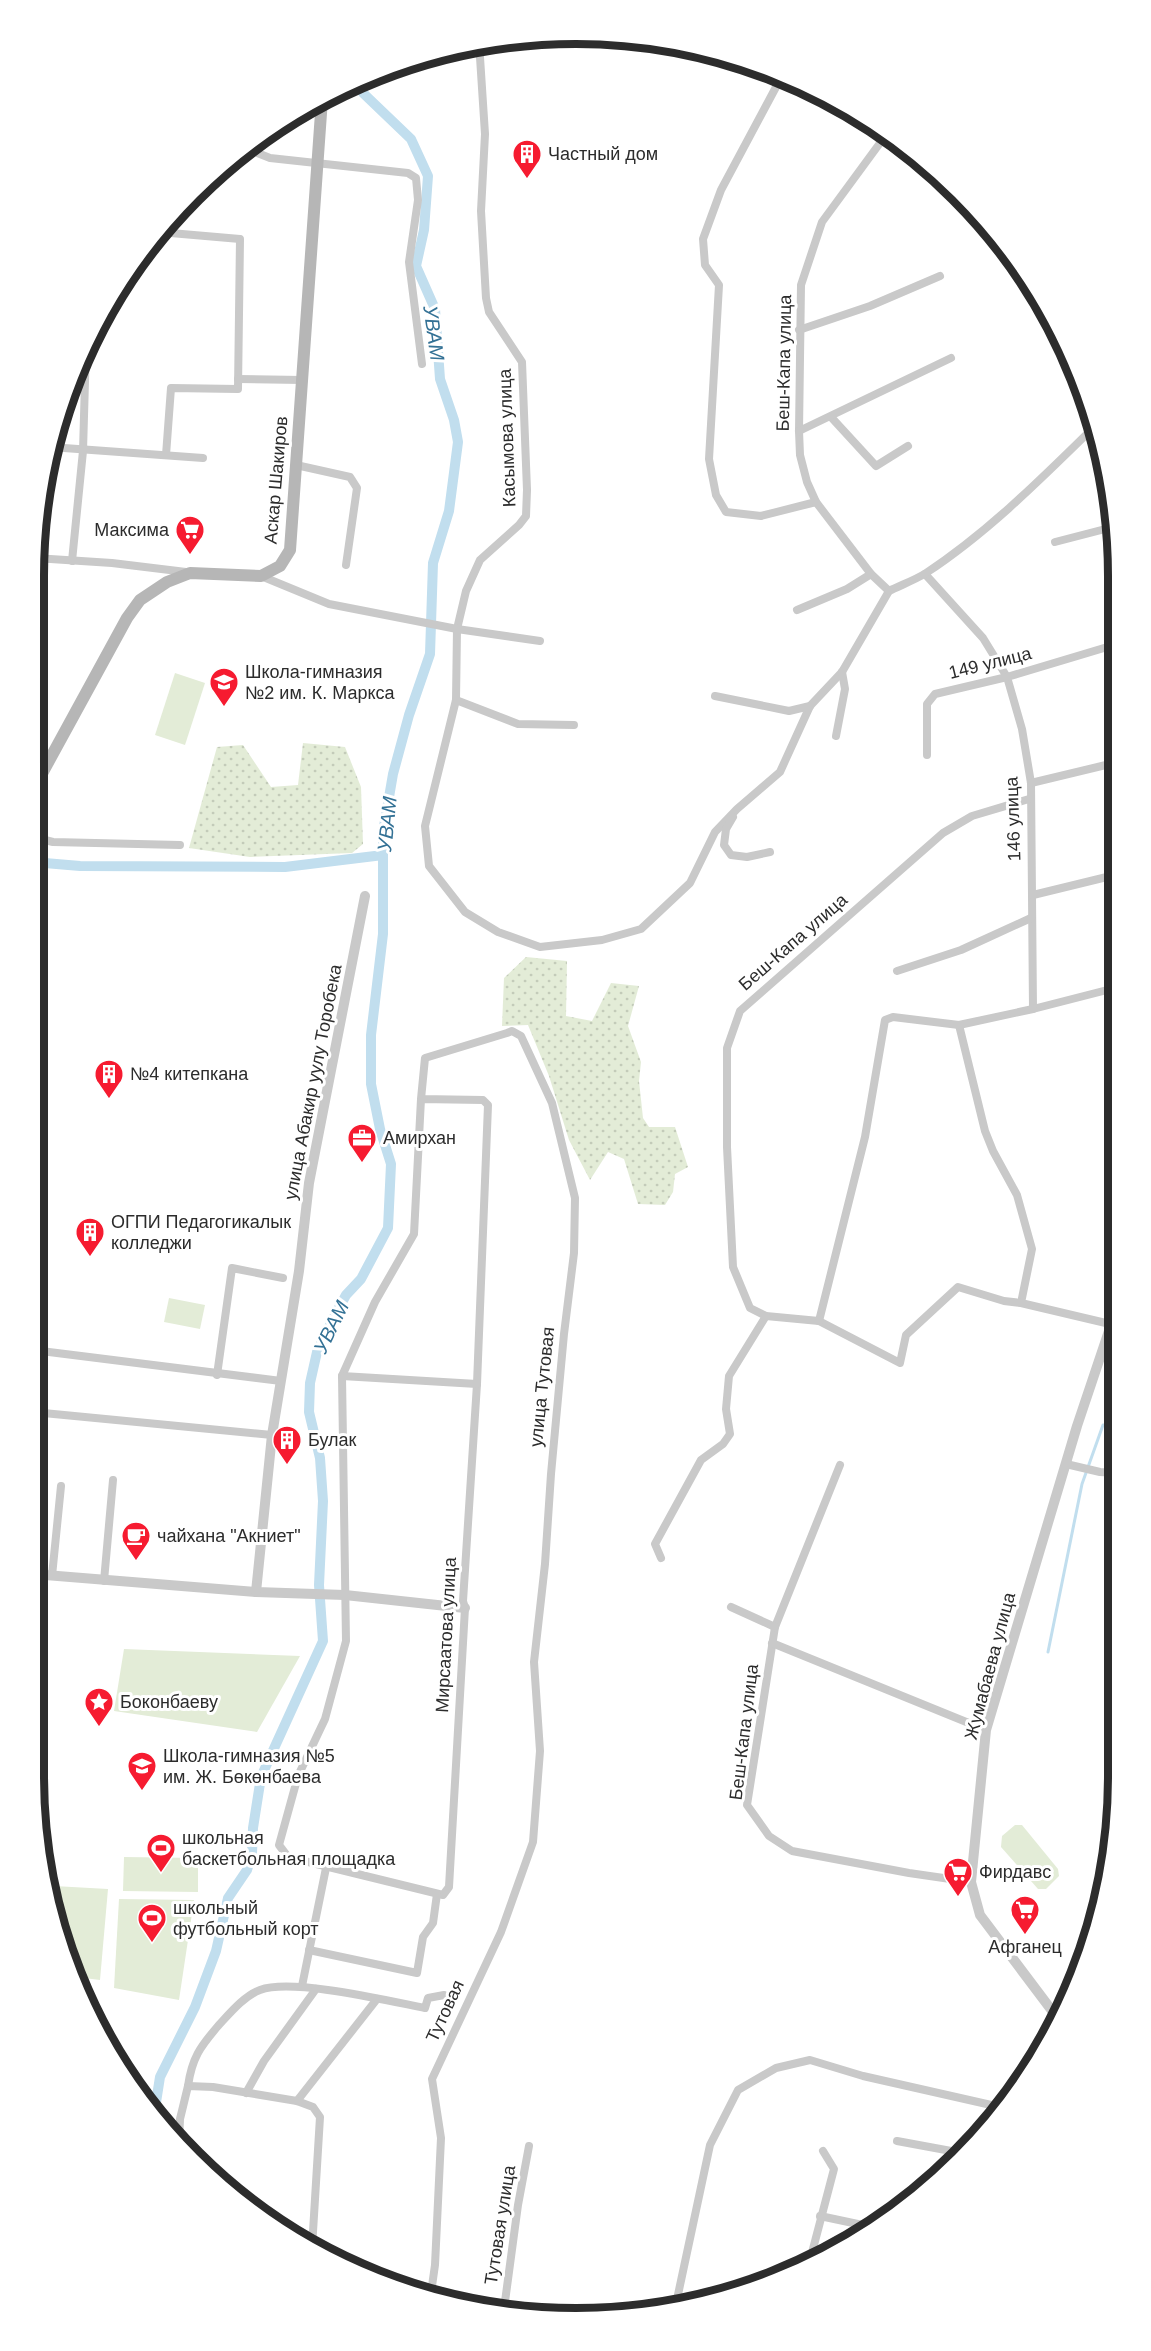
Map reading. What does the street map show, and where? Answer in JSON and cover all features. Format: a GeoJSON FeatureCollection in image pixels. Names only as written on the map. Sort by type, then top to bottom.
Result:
{"type":"FeatureCollection","features":[{"type":"Feature","properties":{"kind":"main road","name":"Аскар Шакиров"},"geometry":{"type":"LineString","coordinates":[[261,576],[280,566],[290,550],[320,109]]}},
{"type":"Feature","properties":{"kind":"main road"},"geometry":{"type":"LineString","coordinates":[[44,770],[127,618],[140,600],[167,582],[190,573],[261,576]]}},
{"type":"Feature","properties":{"kind":"street","name":"Касымова улица"},"geometry":{"type":"LineString","coordinates":[[480,53],[485,134],[481,212],[486,298],[489,312],[522,362],[526,516],[480,560],[466,591],[454,628],[456,700],[425,826],[429,866],[465,912],[498,932],[540,947],[602,940],[641,929],[690,883],[715,832],[737,809],[780,772],[810,706],[842,672],[889,591]]}},
{"type":"Feature","properties":{"kind":"street"},"geometry":{"type":"LineString","coordinates":[[778,84],[720,190],[704,239],[705,264],[719,285],[709,459],[716,495],[726,512],[761,516],[816,502]]}},
{"type":"Feature","properties":{"kind":"street","name":"Беш-Капа улица"},"geometry":{"type":"LineString","coordinates":[[879,139],[880,143],[822,222],[801,285],[799,431],[800,455],[807,482],[816,502],[871,574],[889,591]]}},
{"type":"Feature","properties":{"kind":"street"},"geometry":{"type":"LineString","coordinates":[[254,152],[270,158],[317,161],[408,173],[416,178],[418,200],[409,262],[422,364]]}},
{"type":"Feature","properties":{"kind":"street"},"geometry":{"type":"LineString","coordinates":[[166,455],[171,388],[238,389],[240,239],[169,233]]}},
{"type":"Feature","properties":{"kind":"street"},"geometry":{"type":"LineString","coordinates":[[799,330],[870,306],[940,276]]}},
{"type":"Feature","properties":{"kind":"street"},"geometry":{"type":"LineString","coordinates":[[799,431],[951,358]]}},
{"type":"Feature","properties":{"kind":"street"},"geometry":{"type":"LineString","coordinates":[[72,561],[83,451],[85,369]]}},
{"type":"Feature","properties":{"kind":"street"},"geometry":{"type":"LineString","coordinates":[[238,379],[302,380]]}},
{"type":"Feature","properties":{"kind":"street"},"geometry":{"type":"LineString","coordinates":[[831,417],[876,466],[908,446]]}},
{"type":"Feature","properties":{"kind":"street"},"geometry":{"type":"LineString","coordinates":[[889,591],[925,574],[979,533],[1088,433]]}},
{"type":"Feature","properties":{"kind":"street"},"geometry":{"type":"LineString","coordinates":[[60,448],[203,458]]}},
{"type":"Feature","properties":{"kind":"street"},"geometry":{"type":"LineString","coordinates":[[296,465],[350,477],[357,488],[346,565]]}},
{"type":"Feature","properties":{"kind":"street"},"geometry":{"type":"LineString","coordinates":[[1055,543],[1105,529]]}},
{"type":"Feature","properties":{"kind":"street"},"geometry":{"type":"LineString","coordinates":[[44,559],[190,573]]}},
{"type":"Feature","properties":{"kind":"street"},"geometry":{"type":"LineString","coordinates":[[797,610],[847,589],[871,574]]}},
{"type":"Feature","properties":{"kind":"street","name":"146 улица"},"geometry":{"type":"LineString","coordinates":[[925,574],[983,638],[1007,677],[1022,729],[1031,783],[1029,799],[1034,1009]]}},
{"type":"Feature","properties":{"kind":"street"},"geometry":{"type":"LineString","coordinates":[[261,576],[328,604],[430,624],[540,641]]}},
{"type":"Feature","properties":{"kind":"street","name":"149 улица"},"geometry":{"type":"LineString","coordinates":[[927,754],[927,704],[935,694],[1007,677],[1108,647]]}},
{"type":"Feature","properties":{"kind":"street"},"geometry":{"type":"LineString","coordinates":[[836,736],[845,689],[842,672]]}},
{"type":"Feature","properties":{"kind":"street"},"geometry":{"type":"LineString","coordinates":[[715,696],[789,711],[810,706]]}},
{"type":"Feature","properties":{"kind":"street"},"geometry":{"type":"LineString","coordinates":[[456,700],[518,724],[574,725]]}},
{"type":"Feature","properties":{"kind":"street"},"geometry":{"type":"LineString","coordinates":[[1031,783],[1108,764]]}},
{"type":"Feature","properties":{"kind":"street","name":"Беш-Капа улица"},"geometry":{"type":"LineString","coordinates":[[766,1316],[750,1308],[733,1267],[727,1147],[727,1048],[740,1011],[943,833],[972,816],[1029,799]]}},
{"type":"Feature","properties":{"kind":"street"},"geometry":{"type":"LineString","coordinates":[[737,809],[726,829],[724,844],[731,855],[747,857],[770,852]]}},
{"type":"Feature","properties":{"kind":"street"},"geometry":{"type":"LineString","coordinates":[[44,840],[53,842],[180,845]]}},
{"type":"Feature","properties":{"kind":"street"},"geometry":{"type":"LineString","coordinates":[[1033,895],[1108,877]]}},
{"type":"Feature","properties":{"kind":"street","name":"улица Абакир уулу Торобека"},"geometry":{"type":"LineString","coordinates":[[256,1592],[272,1435],[299,1271],[309,1183],[365,896]]}},
{"type":"Feature","properties":{"kind":"street"},"geometry":{"type":"LineString","coordinates":[[897,971],[961,950],[1031,918]]}},
{"type":"Feature","properties":{"kind":"street"},"geometry":{"type":"LineString","coordinates":[[819,1321],[865,1137],[885,1020],[892,1017],[959,1024],[1034,1009],[1108,990]]}},
{"type":"Feature","properties":{"kind":"street"},"geometry":{"type":"LineString","coordinates":[[959,1024],[985,1131],[1017,1195],[1032,1250],[1021,1303]]}},
{"type":"Feature","properties":{"kind":"street","name":"улица Тутовая"},"geometry":{"type":"LineString","coordinates":[[421,1099],[425,1058],[507,1033],[512,1032],[521,1036],[552,1103],[575,1198],[574,1253],[550,1474],[545,1564],[534,1662],[540,1751]]}},
{"type":"Feature","properties":{"kind":"street"},"geometry":{"type":"LineString","coordinates":[[309,1950],[417,1972],[423,1937],[433,1923],[437,1894],[288,1857],[279,1845],[298,1776],[325,1719],[346,1641],[340,1595],[342,1376],[375,1302],[414,1234],[421,1099]]}},
{"type":"Feature","properties":{"kind":"street","name":"Мирсаатова улица"},"geometry":{"type":"LineString","coordinates":[[421,1099],[483,1100],[488,1105],[477,1384],[463,1601],[465,1608],[449,1887],[442,1895],[437,1894]]}},
{"type":"Feature","properties":{"kind":"street"},"geometry":{"type":"LineString","coordinates":[[217,1375],[232,1268],[283,1278]]}},
{"type":"Feature","properties":{"kind":"street"},"geometry":{"type":"LineString","coordinates":[[661,1558],[655,1544],[679,1498],[701,1460],[723,1444],[730,1434],[726,1409],[729,1376],[766,1316],[819,1321],[900,1363],[906,1335],[958,1287],[1004,1301],[1108,1324]]}},
{"type":"Feature","properties":{"kind":"street","name":"Жумабаева улица"},"geometry":{"type":"LineString","coordinates":[[1053,2012],[980,1915],[971,1882],[986,1730],[1108,1330]]}},
{"type":"Feature","properties":{"kind":"street"},"geometry":{"type":"LineString","coordinates":[[44,1351],[281,1382]]}},
{"type":"Feature","properties":{"kind":"street"},"geometry":{"type":"LineString","coordinates":[[342,1376],[477,1384]]}},
{"type":"Feature","properties":{"kind":"street"},"geometry":{"type":"LineString","coordinates":[[44,1413],[272,1435]]}},
{"type":"Feature","properties":{"kind":"street"},"geometry":{"type":"LineString","coordinates":[[1066,1464],[1108,1472]]}},
{"type":"Feature","properties":{"kind":"street","name":"Беш-Капа улица"},"geometry":{"type":"LineString","coordinates":[[840,1466],[775,1627],[747,1806],[769,1836],[792,1851],[971,1882]]}},
{"type":"Feature","properties":{"kind":"street"},"geometry":{"type":"LineString","coordinates":[[104,1581],[113,1480]]}},
{"type":"Feature","properties":{"kind":"street"},"geometry":{"type":"LineString","coordinates":[[52,1576],[61,1486]]}},
{"type":"Feature","properties":{"kind":"street"},"geometry":{"type":"LineString","coordinates":[[44,1575],[256,1592],[340,1595],[465,1608]]}},
{"type":"Feature","properties":{"kind":"street"},"geometry":{"type":"LineString","coordinates":[[731,1606],[775,1627]]}},
{"type":"Feature","properties":{"kind":"street"},"geometry":{"type":"LineString","coordinates":[[772,1643],[986,1730]]}},
{"type":"Feature","properties":{"kind":"street","name":"Тутовая"},"geometry":{"type":"LineString","coordinates":[[432,2287],[435,2265],[441,2138],[432,2079],[501,1932],[533,1842],[540,1751]]}},
{"type":"Feature","properties":{"kind":"street"},"geometry":{"type":"LineString","coordinates":[[302,1986],[326,1868]]}},
{"type":"Feature","properties":{"kind":"street"},"geometry":{"type":"LineString","coordinates":[[180,2130],[191,2066],[199,2048],[234,2008],[260,1990],[302,1986],[425,2008],[428,1998],[444,1995]]}},
{"type":"Feature","properties":{"kind":"street"},"geometry":{"type":"LineString","coordinates":[[246,2092],[264,2061],[316,1989]]}},
{"type":"Feature","properties":{"kind":"street"},"geometry":{"type":"LineString","coordinates":[[297,2102],[377,1999]]}},
{"type":"Feature","properties":{"kind":"street"},"geometry":{"type":"LineString","coordinates":[[677,2297],[710,2145],[738,2090],[776,2068],[810,2060],[863,2076],[993,2105]]}},
{"type":"Feature","properties":{"kind":"street"},"geometry":{"type":"LineString","coordinates":[[188,2086],[246,2092],[313,2107],[320,2117],[313,2238]]}},
{"type":"Feature","properties":{"kind":"street"},"geometry":{"type":"LineString","coordinates":[[897,2141],[953,2151]]}},
{"type":"Feature","properties":{"kind":"street","name":"Тутовая улица"},"geometry":{"type":"LineString","coordinates":[[505,2303],[518,2205],[529,2146]]}},
{"type":"Feature","properties":{"kind":"street"},"geometry":{"type":"LineString","coordinates":[[812,2253],[834,2169],[823,2151]]}},
{"type":"Feature","properties":{"kind":"street"},"geometry":{"type":"LineString","coordinates":[[820,2216],[860,2225]]}},
{"type":"Feature","properties":{"kind":"green space"},"geometry":{"type":"Polygon","coordinates":[[[175,673],[205,683],[185,745],[155,735],[175,673]]]}},
{"type":"Feature","properties":{"kind":"green space"},"geometry":{"type":"Polygon","coordinates":[[[303,743],[345,747],[361,787],[363,844],[352,853],[250,857],[189,848],[217,747],[243,745],[271,787],[298,785],[303,743]]]}},
{"type":"Feature","properties":{"kind":"green space"},"geometry":{"type":"Polygon","coordinates":[[[526,957],[567,961],[566,1016],[592,1021],[611,983],[639,986],[628,1026],[641,1062],[639,1081],[643,1118],[649,1127],[675,1127],[688,1167],[675,1174],[673,1192],[665,1205],[638,1204],[624,1159],[608,1152],[590,1180],[569,1140],[549,1076],[528,1025],[502,1026],[504,978],[526,957]]]}},
{"type":"Feature","properties":{"kind":"green space"},"geometry":{"type":"Polygon","coordinates":[[[169,1298],[205,1305],[200,1329],[164,1322],[169,1298]]]}},
{"type":"Feature","properties":{"kind":"green space"},"geometry":{"type":"Polygon","coordinates":[[[124,1649],[300,1656],[257,1732],[114,1711],[124,1649]]]}},
{"type":"Feature","properties":{"kind":"green space"},"geometry":{"type":"Polygon","coordinates":[[[1015,1825],[1022,1825],[1058,1869],[1059,1876],[1046,1889],[1038,1889],[1001,1847],[1002,1836],[1015,1825]]]}},
{"type":"Feature","properties":{"kind":"green space","name":"школьная баскетбольная площадка"},"geometry":{"type":"Polygon","coordinates":[[[124,1857],[198,1858],[198,1892],[123,1891],[124,1857]]]}},
{"type":"Feature","properties":{"kind":"green space"},"geometry":{"type":"Polygon","coordinates":[[[56,1886],[108,1889],[100,1980],[84,1978],[72,1947],[56,1886]]]}},
{"type":"Feature","properties":{"kind":"green space","name":"школьный футбольный корт"},"geometry":{"type":"Polygon","coordinates":[[[119,1899],[194,1900],[179,2000],[114,1988],[119,1899]]]}},
{"type":"Feature","properties":{"kind":"waterway","name":"УВАМ"},"geometry":{"type":"LineString","coordinates":[[156,2102],[160,2077],[195,2007],[216,1951],[228,1898],[247,1870],[252,1853],[253,1828],[261,1777],[323,1641],[319,1585],[323,1501],[320,1458],[309,1412],[310,1383],[317,1352],[335,1315],[346,1295],[361,1279],[388,1228],[391,1164],[380,1129],[371,1084],[371,1035],[383,934],[383,832],[393,774],[409,715],[430,654],[433,563],[449,511],[458,442],[454,420],[440,379],[435,309],[416,266],[424,230],[428,176],[411,139],[363,93],[362,88]]}},
{"type":"Feature","properties":{"kind":"waterway"},"geometry":{"type":"LineString","coordinates":[[44,863],[80,866],[285,867],[383,855]]}},
{"type":"Feature","properties":{"kind":"waterway"},"geometry":{"type":"LineString","coordinates":[[1108,1406],[1106,1411],[1108,1412]]}},
{"type":"Feature","properties":{"kind":"waterway"},"geometry":{"type":"LineString","coordinates":[[1048,1652],[1082,1484],[1103,1425],[1108,1425]]}},
{"type":"Feature","properties":{"kind":"place","name":"Частный дом"},"geometry":{"type":"Point","coordinates":[527,180]}},
{"type":"Feature","properties":{"kind":"place","name":"Максима"},"geometry":{"type":"Point","coordinates":[190,556]}},
{"type":"Feature","properties":{"kind":"place","name":"Школа-гимназия №2 им. К. Маркса"},"geometry":{"type":"Point","coordinates":[224,708]}},
{"type":"Feature","properties":{"kind":"place","name":"№4 китепкана"},"geometry":{"type":"Point","coordinates":[109,1100]}},
{"type":"Feature","properties":{"kind":"place","name":"Амирхан"},"geometry":{"type":"Point","coordinates":[362,1164]}},
{"type":"Feature","properties":{"kind":"place","name":"ОГПИ Педагогикалык колледжи"},"geometry":{"type":"Point","coordinates":[90,1258]}},
{"type":"Feature","properties":{"kind":"place","name":"Булак"},"geometry":{"type":"Point","coordinates":[287,1466]}},
{"type":"Feature","properties":{"kind":"place","name":"чайхана \"Акниет\""},"geometry":{"type":"Point","coordinates":[136,1562]}},
{"type":"Feature","properties":{"kind":"place","name":"Боконбаеву"},"geometry":{"type":"Point","coordinates":[99,1728]}},
{"type":"Feature","properties":{"kind":"place","name":"Школа-гимназия №5 им. Ж. Бөкөнбаева"},"geometry":{"type":"Point","coordinates":[142,1792]}},
{"type":"Feature","properties":{"kind":"place","name":"школьная баскетбольная площадка"},"geometry":{"type":"Point","coordinates":[161,1874]}},
{"type":"Feature","properties":{"kind":"place","name":"Фирдавс"},"geometry":{"type":"Point","coordinates":[958,1898]}},
{"type":"Feature","properties":{"kind":"place","name":"Афганец"},"geometry":{"type":"Point","coordinates":[1025,1936]}},
{"type":"Feature","properties":{"kind":"place","name":"школьный футбольный корт"},"geometry":{"type":"Point","coordinates":[152,1944]}}]}
